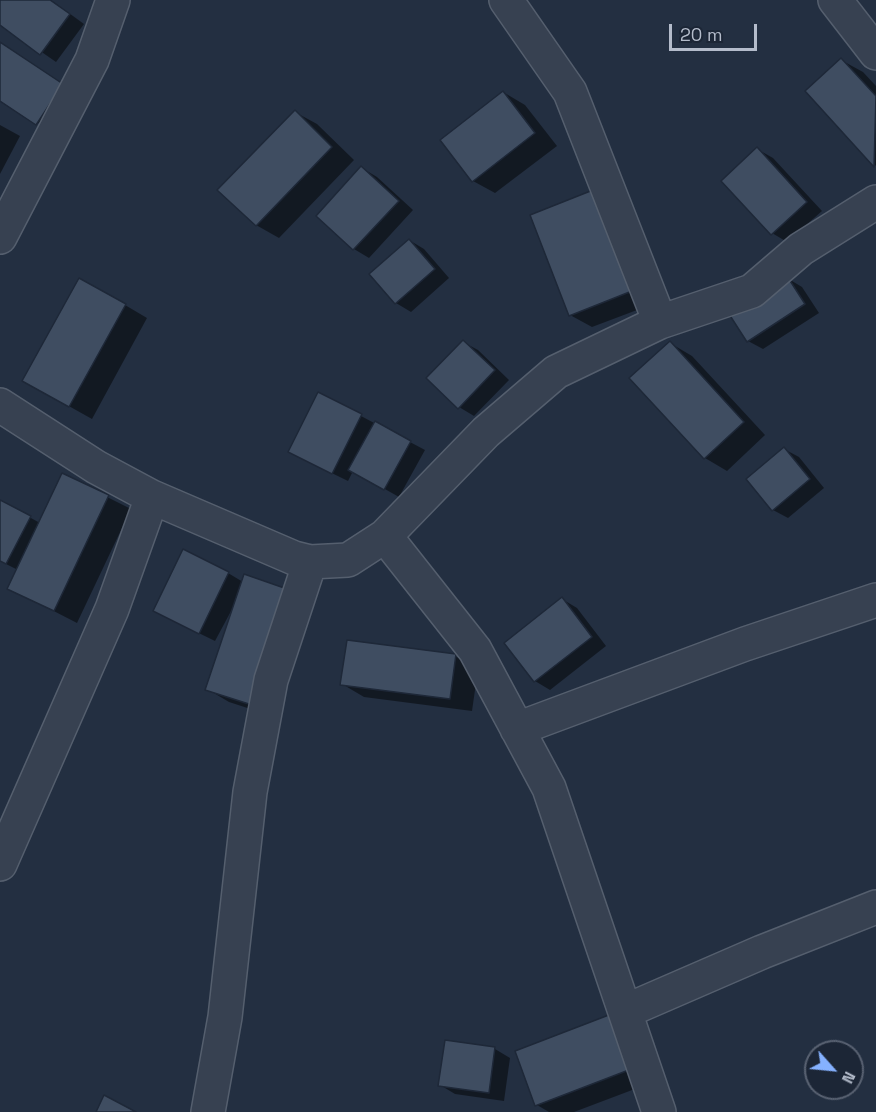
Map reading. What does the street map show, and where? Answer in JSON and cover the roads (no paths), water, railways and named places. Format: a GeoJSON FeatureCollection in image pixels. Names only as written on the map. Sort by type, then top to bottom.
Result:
{"type":"FeatureCollection","features":[{"type":"Feature","properties":{"kind":"street"},"geometry":{"type":"LineString","coordinates":[[0,237],[92,60],[113,0]]}},
{"type":"Feature","properties":{"kind":"street"},"geometry":{"type":"LineString","coordinates":[[506,0],[570,92],[660,322]]}},
{"type":"Feature","properties":{"kind":"street"},"geometry":{"type":"LineString","coordinates":[[835,0],[876,53]]}},
{"type":"Feature","properties":{"kind":"street"},"geometry":{"type":"LineString","coordinates":[[0,405],[96,467],[152,496],[294,558],[310,562],[348,560],[386,536],[486,432],[556,372],[660,322],[752,291],[801,249],[876,202]]}},
{"type":"Feature","properties":{"kind":"street"},"geometry":{"type":"LineString","coordinates":[[0,864],[112,609],[152,496]]}},
{"type":"Feature","properties":{"kind":"street"},"geometry":{"type":"LineString","coordinates":[[386,536],[474,650],[549,788],[660,1112]]}},
{"type":"Feature","properties":{"kind":"street"},"geometry":{"type":"LineString","coordinates":[[208,1112],[225,1017],[250,792],[271,680],[310,562]]}},
{"type":"Feature","properties":{"kind":"street"},"geometry":{"type":"LineString","coordinates":[[517,729],[745,644],[876,600]]}},
{"type":"Feature","properties":{"kind":"street"},"geometry":{"type":"LineString","coordinates":[[626,1011],[762,952],[876,907]]}}]}
